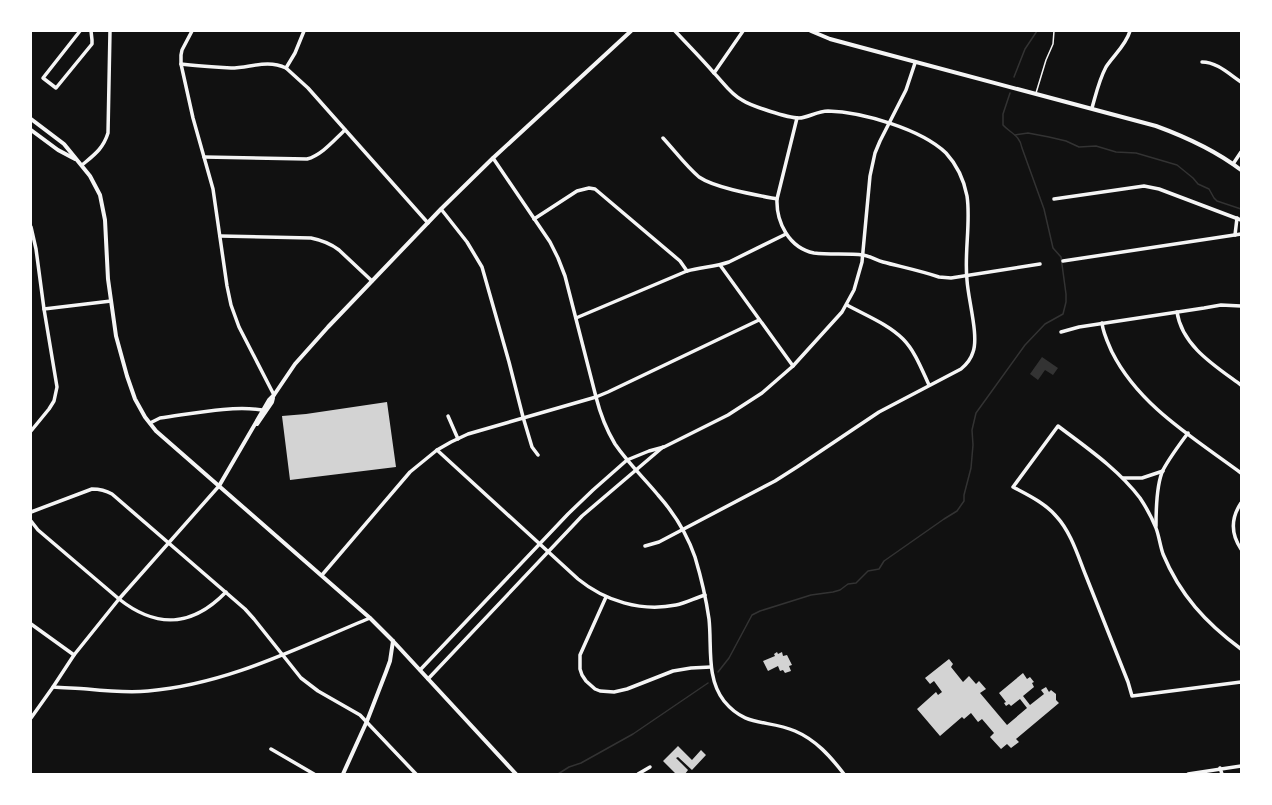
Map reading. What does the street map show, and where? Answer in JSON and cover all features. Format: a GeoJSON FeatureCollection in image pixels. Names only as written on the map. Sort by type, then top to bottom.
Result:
{"type":"FeatureCollection","features":[{"type":"Feature","properties":{"kind":"street"},"geometry":{"type":"LineString","coordinates":[[80,31],[43,78],[56,88],[92,44],[91,31]]}},
{"type":"Feature","properties":{"kind":"street"},"geometry":{"type":"LineString","coordinates":[[82,166],[102,148],[108,133],[110,31]]}},
{"type":"Feature","properties":{"kind":"street"},"geometry":{"type":"LineString","coordinates":[[192,31],[182,50],[181,64],[193,118],[213,189],[227,286],[239,327],[274,395],[272,402],[253,429]]}},
{"type":"Feature","properties":{"kind":"street"},"geometry":{"type":"LineString","coordinates":[[286,68],[295,53],[304,31]]}},
{"type":"Feature","properties":{"kind":"street"},"geometry":{"type":"LineString","coordinates":[[31,718],[53,688],[74,655],[119,599],[219,486],[253,429],[262,410],[295,364],[372,281],[493,158],[631,31]]}},
{"type":"Feature","properties":{"kind":"street"},"geometry":{"type":"LineString","coordinates":[[645,546],[659,542],[683,530],[775,481],[879,412],[961,369],[967,364],[974,351],[975,331],[967,275],[967,197],[964,183],[959,171],[938,146],[926,139],[889,123],[856,114],[827,111],[798,118],[763,109],[742,101],[734,95],[675,31]]}},
{"type":"Feature","properties":{"kind":"street"},"geometry":{"type":"LineString","coordinates":[[714,73],[743,31]]}},
{"type":"Feature","properties":{"kind":"street"},"geometry":{"type":"LineString","coordinates":[[811,31],[843,43],[916,63],[1144,122],[1204,146],[1241,170]]}},
{"type":"Feature","properties":{"kind":"street"},"geometry":{"type":"LineString","coordinates":[[1092,108],[1103,73],[1110,61],[1127,40],[1130,31]]}},
{"type":"Feature","properties":{"kind":"street"},"geometry":{"type":"LineString","coordinates":[[1202,62],[1216,64],[1241,82]]}},
{"type":"Feature","properties":{"kind":"street"},"geometry":{"type":"LineString","coordinates":[[181,64],[231,68],[265,63],[286,68],[308,88],[428,223]]}},
{"type":"Feature","properties":{"kind":"street"},"geometry":{"type":"LineString","coordinates":[[428,679],[582,516],[664,447],[739,409],[773,385],[838,318],[847,305],[857,281],[864,256],[872,166],[878,146],[906,90],[916,63]]}},
{"type":"Feature","properties":{"kind":"street"},"geometry":{"type":"LineString","coordinates":[[798,118],[777,199],[779,219],[786,234],[798,245],[810,252],[864,256],[939,277],[951,278],[1040,264]]}},
{"type":"Feature","properties":{"kind":"street"},"geometry":{"type":"LineString","coordinates":[[31,119],[64,144],[96,185],[103,207],[110,301],[116,336],[127,376],[139,409],[150,423],[219,486],[322,575],[393,640],[516,774]]}},
{"type":"Feature","properties":{"kind":"street"},"geometry":{"type":"LineString","coordinates":[[31,130],[58,150],[75,159]]}},
{"type":"Feature","properties":{"kind":"street"},"geometry":{"type":"LineString","coordinates":[[204,157],[307,159],[312,158],[320,152],[345,130]]}},
{"type":"Feature","properties":{"kind":"street"},"geometry":{"type":"LineString","coordinates":[[663,138],[704,180],[728,188],[777,199]]}},
{"type":"Feature","properties":{"kind":"street"},"geometry":{"type":"LineString","coordinates":[[1233,164],[1241,152]]}},
{"type":"Feature","properties":{"kind":"street"},"geometry":{"type":"LineString","coordinates":[[493,158],[550,242],[562,267],[600,412],[607,430],[627,460],[666,504],[683,530],[695,557],[705,594],[709,621],[713,676],[719,693],[724,701],[736,712],[752,721],[786,728],[807,737],[826,752],[844,774]]}},
{"type":"Feature","properties":{"kind":"street"},"geometry":{"type":"LineString","coordinates":[[1054,199],[1144,186],[1160,189],[1239,219],[1235,234]]}},
{"type":"Feature","properties":{"kind":"street"},"geometry":{"type":"LineString","coordinates":[[534,219],[578,191],[589,188],[595,189],[680,261],[687,272]]}},
{"type":"Feature","properties":{"kind":"street"},"geometry":{"type":"LineString","coordinates":[[441,210],[476,254],[482,267],[523,418],[532,447],[538,455]]}},
{"type":"Feature","properties":{"kind":"street"},"geometry":{"type":"LineString","coordinates":[[31,227],[36,249],[57,387],[54,401],[31,431]]}},
{"type":"Feature","properties":{"kind":"street"},"geometry":{"type":"LineString","coordinates":[[576,318],[687,272],[698,268],[720,265],[729,262],[786,234]]}},
{"type":"Feature","properties":{"kind":"street"},"geometry":{"type":"LineString","coordinates":[[1063,260],[1241,234]]}},
{"type":"Feature","properties":{"kind":"street"},"geometry":{"type":"LineString","coordinates":[[220,236],[311,238],[320,240],[333,245],[372,281]]}},
{"type":"Feature","properties":{"kind":"street"},"geometry":{"type":"LineString","coordinates":[[720,265],[793,366]]}},
{"type":"Feature","properties":{"kind":"street"},"geometry":{"type":"LineString","coordinates":[[44,309],[110,301]]}},
{"type":"Feature","properties":{"kind":"street"},"geometry":{"type":"LineString","coordinates":[[847,305],[890,328],[904,339],[912,350],[929,385]]}},
{"type":"Feature","properties":{"kind":"street"},"geometry":{"type":"LineString","coordinates":[[1061,332],[1102,323],[1221,305],[1241,306]]}},
{"type":"Feature","properties":{"kind":"street"},"geometry":{"type":"LineString","coordinates":[[1177,312],[1177,318],[1183,331],[1200,353],[1241,385]]}},
{"type":"Feature","properties":{"kind":"street"},"geometry":{"type":"LineString","coordinates":[[322,575],[410,472],[437,450],[476,432],[596,397],[759,320]]}},
{"type":"Feature","properties":{"kind":"street"},"geometry":{"type":"LineString","coordinates":[[1102,323],[1103,330],[1117,361],[1130,380],[1148,401],[1163,415],[1241,473]]}},
{"type":"Feature","properties":{"kind":"street"},"geometry":{"type":"LineString","coordinates":[[150,423],[160,418],[235,408],[262,410]]}},
{"type":"Feature","properties":{"kind":"street"},"geometry":{"type":"LineString","coordinates":[[448,416],[458,439]]}},
{"type":"Feature","properties":{"kind":"street"},"geometry":{"type":"LineString","coordinates":[[1241,649],[1210,623],[1190,602],[1162,552],[1156,528],[1140,499],[1123,478],[1094,453],[1058,426],[1013,487],[1050,510],[1064,526],[1126,675],[1132,696],[1241,682]]}},
{"type":"Feature","properties":{"kind":"street"},"geometry":{"type":"LineString","coordinates":[[1156,528],[1158,500],[1163,471],[1176,449],[1188,433]]}},
{"type":"Feature","properties":{"kind":"street"},"geometry":{"type":"LineString","coordinates":[[420,670],[579,502],[627,460],[664,447]]}},
{"type":"Feature","properties":{"kind":"street"},"geometry":{"type":"LineString","coordinates":[[437,450],[548,552],[585,584],[606,597],[633,605],[657,607],[680,604],[705,594]]}},
{"type":"Feature","properties":{"kind":"street"},"geometry":{"type":"LineString","coordinates":[[1123,478],[1142,478],[1163,471]]}},
{"type":"Feature","properties":{"kind":"street"},"geometry":{"type":"LineString","coordinates":[[31,512],[92,490],[98,489],[112,494],[249,613],[295,671],[310,686],[330,699],[360,715],[416,774]]}},
{"type":"Feature","properties":{"kind":"street"},"geometry":{"type":"LineString","coordinates":[[1241,502],[1235,514],[1233,526],[1236,540],[1241,549]]}},
{"type":"Feature","properties":{"kind":"street"},"geometry":{"type":"LineString","coordinates":[[31,521],[38,530],[119,599],[138,612],[162,619],[173,620],[192,617],[211,606],[226,592]]}},
{"type":"Feature","properties":{"kind":"street"},"geometry":{"type":"LineString","coordinates":[[606,597],[580,655],[580,669],[582,675],[595,689],[614,692],[627,689],[673,671],[712,667]]}},
{"type":"Feature","properties":{"kind":"street"},"geometry":{"type":"LineString","coordinates":[[53,688],[123,692],[154,690],[197,684],[283,656],[322,637],[370,618]]}},
{"type":"Feature","properties":{"kind":"street"},"geometry":{"type":"LineString","coordinates":[[31,624],[74,655]]}},
{"type":"Feature","properties":{"kind":"street"},"geometry":{"type":"LineString","coordinates":[[343,774],[367,721],[386,672],[390,660],[393,640]]}},
{"type":"Feature","properties":{"kind":"street"},"geometry":{"type":"LineString","coordinates":[[270,749],[314,774]]}},
{"type":"Feature","properties":{"kind":"street"},"geometry":{"type":"LineString","coordinates":[[1188,774],[1241,766]]}},
{"type":"Feature","properties":{"kind":"street"},"geometry":{"type":"LineString","coordinates":[[638,774],[650,767]]}},
{"type":"Feature","properties":{"kind":"street"},"geometry":{"type":"LineString","coordinates":[[1220,768],[1222,774]]}},
{"type":"Feature","properties":{"kind":"lane"},"geometry":{"type":"LineString","coordinates":[[1036,94],[1046,60],[1053,44],[1054,31]]}},
{"type":"Feature","properties":{"kind":"shaded area"},"geometry":{"type":"Polygon","coordinates":[[[1042,357],[1058,368],[1053,375],[1045,370],[1038,380],[1030,374],[1042,357]]]}},
{"type":"Feature","properties":{"kind":"building"},"geometry":{"type":"Polygon","coordinates":[[[387,402],[396,467],[290,480],[282,416],[387,402]]]}},
{"type":"Feature","properties":{"kind":"building"},"geometry":{"type":"Polygon","coordinates":[[[777,652],[778,654],[782,652],[783,656],[787,655],[792,665],[789,666],[791,671],[785,673],[783,670],[780,671],[778,666],[768,671],[763,661],[775,656],[774,654],[777,652]]]}},
{"type":"Feature","properties":{"kind":"building"},"geometry":{"type":"Polygon","coordinates":[[[949,659],[953,664],[951,667],[963,682],[969,676],[976,684],[979,681],[986,689],[980,693],[1007,725],[1027,708],[1020,699],[1011,706],[1009,704],[1006,706],[1004,703],[1006,702],[999,693],[1023,673],[1027,679],[1030,677],[1034,682],[1032,683],[1034,687],[1023,696],[1030,705],[1044,694],[1041,690],[1046,687],[1049,692],[1051,690],[1056,694],[1056,700],[1059,703],[1016,739],[1019,742],[1011,748],[1007,744],[1001,749],[990,737],[994,733],[982,719],[978,722],[971,713],[964,719],[962,717],[940,736],[917,709],[936,692],[938,695],[942,692],[934,681],[930,684],[925,678],[949,659]]]}},
{"type":"Feature","properties":{"kind":"building"},"geometry":{"type":"Polygon","coordinates":[[[678,746],[692,760],[701,750],[706,755],[692,770],[678,757],[676,758],[688,770],[685,774],[676,774],[663,761],[678,746]]]}},
{"type":"Feature","properties":{"kind":"waterway"},"geometry":{"type":"LineString","coordinates":[[1014,77],[1025,49],[1037,31]]}},
{"type":"Feature","properties":{"kind":"waterway"},"geometry":{"type":"LineString","coordinates":[[718,672],[729,658],[752,615],[760,611],[811,595],[840,590],[848,584],[856,583],[868,571],[879,569],[884,561],[957,511],[964,501],[964,495],[971,468],[973,445],[972,430],[976,413],[1025,345],[1045,324],[1063,314],[1066,294],[1061,257],[1053,248],[1044,209],[1021,144],[1017,137],[1003,125],[1003,114],[1010,93]]}},
{"type":"Feature","properties":{"kind":"waterway"},"geometry":{"type":"LineString","coordinates":[[1015,135],[1028,133],[1066,141],[1079,147],[1096,146],[1116,152],[1136,153],[1177,165],[1198,184],[1209,189],[1217,201],[1241,209]]}},
{"type":"Feature","properties":{"kind":"waterway"},"geometry":{"type":"LineString","coordinates":[[558,774],[633,734],[708,683]]}}]}
